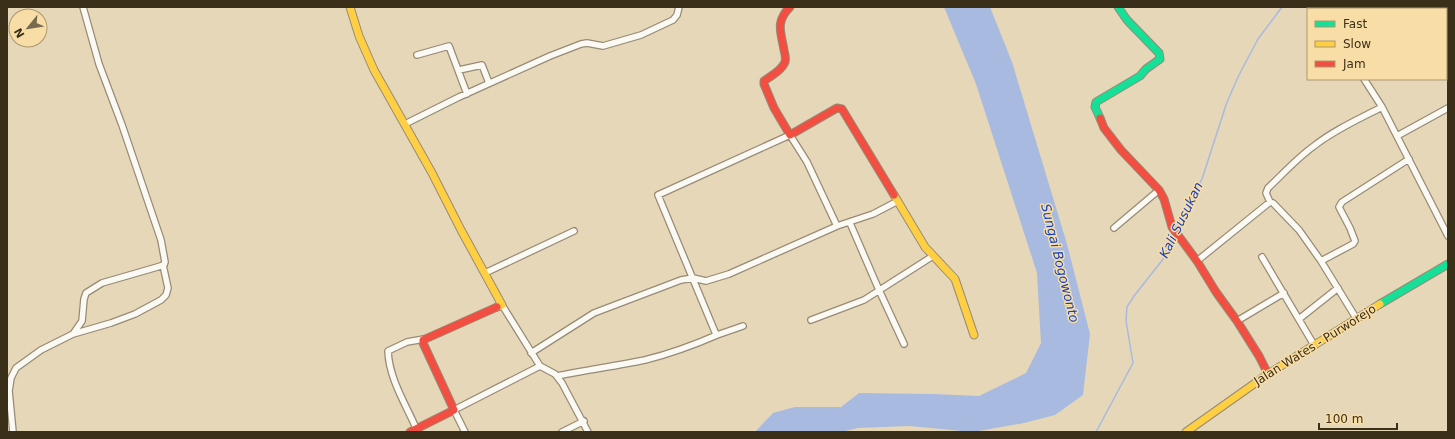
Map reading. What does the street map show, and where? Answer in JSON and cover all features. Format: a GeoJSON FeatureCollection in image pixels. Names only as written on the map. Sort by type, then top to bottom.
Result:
{"type":"FeatureCollection","features":[{"type":"Feature","properties":{"kind":"main road"},"geometry":{"type":"LineString","coordinates":[[350,7],[359,36],[374,70],[405,124],[502,305],[424,339],[423,343],[454,410],[411,431]]}},
{"type":"Feature","properties":{"kind":"main road"},"geometry":{"type":"LineString","coordinates":[[790,7],[782,16],[780,26],[785,62],[780,69],[765,79],[764,82],[774,108],[790,135],[837,108],[841,108],[914,229],[933,256],[955,279],[974,335]]}},
{"type":"Feature","properties":{"kind":"main road"},"geometry":{"type":"LineString","coordinates":[[1118,7],[1127,20],[1159,52],[1160,59],[1146,69],[1140,76],[1096,102],[1095,107],[1104,128],[1121,150],[1159,190],[1164,199],[1172,227],[1197,261],[1216,292],[1237,321],[1259,356],[1268,374]]}},
{"type":"Feature","properties":{"kind":"main road","name":"Jalan Wates - Purworejo"},"geometry":{"type":"LineString","coordinates":[[1186,432],[1268,374],[1356,318],[1448,264]]}},
{"type":"Feature","properties":{"kind":"street"},"geometry":{"type":"LineString","coordinates":[[13,432],[9,391],[11,378],[16,368],[41,350],[73,334],[135,314],[161,300],[166,295],[168,288],[163,265],[165,262],[161,240],[122,125],[99,64],[83,7]]}},
{"type":"Feature","properties":{"kind":"street"},"geometry":{"type":"LineString","coordinates":[[405,124],[489,83],[581,44],[587,43],[603,46],[641,35],[673,20],[677,15],[679,7]]}},
{"type":"Feature","properties":{"kind":"street"},"geometry":{"type":"LineString","coordinates":[[417,55],[449,46],[467,94]]}},
{"type":"Feature","properties":{"kind":"street"},"geometry":{"type":"LineString","coordinates":[[459,70],[482,65],[489,83]]}},
{"type":"Feature","properties":{"kind":"street"},"geometry":{"type":"LineString","coordinates":[[1365,80],[1382,107],[1448,236]]}},
{"type":"Feature","properties":{"kind":"street"},"geometry":{"type":"LineString","coordinates":[[1356,318],[1322,261],[1297,226],[1276,205],[1270,202],[1266,192],[1268,188],[1315,145],[1345,126],[1382,107]]}},
{"type":"Feature","properties":{"kind":"street"},"geometry":{"type":"LineString","coordinates":[[1397,136],[1448,108]]}},
{"type":"Feature","properties":{"kind":"street"},"geometry":{"type":"LineString","coordinates":[[717,335],[712,327],[658,195],[790,135],[807,162],[837,226]]}},
{"type":"Feature","properties":{"kind":"street"},"geometry":{"type":"LineString","coordinates":[[1322,261],[1353,244],[1355,241],[1339,207],[1342,202],[1409,159]]}},
{"type":"Feature","properties":{"kind":"street"},"geometry":{"type":"LineString","coordinates":[[1114,228],[1159,190]]}},
{"type":"Feature","properties":{"kind":"street"},"geometry":{"type":"LineString","coordinates":[[531,353],[594,313],[681,280],[693,278],[706,282],[729,274],[837,226],[850,223],[873,214],[898,201]]}},
{"type":"Feature","properties":{"kind":"street"},"geometry":{"type":"LineString","coordinates":[[1197,261],[1270,202]]}},
{"type":"Feature","properties":{"kind":"street"},"geometry":{"type":"LineString","coordinates":[[850,223],[904,344]]}},
{"type":"Feature","properties":{"kind":"street"},"geometry":{"type":"LineString","coordinates":[[485,273],[574,231]]}},
{"type":"Feature","properties":{"kind":"street"},"geometry":{"type":"LineString","coordinates":[[811,320],[864,300],[933,256]]}},
{"type":"Feature","properties":{"kind":"street"},"geometry":{"type":"LineString","coordinates":[[1262,257],[1314,345]]}},
{"type":"Feature","properties":{"kind":"street"},"geometry":{"type":"LineString","coordinates":[[73,334],[82,321],[84,296],[91,290],[102,283],[113,279],[163,265]]}},
{"type":"Feature","properties":{"kind":"street"},"geometry":{"type":"LineString","coordinates":[[1299,319],[1338,288]]}},
{"type":"Feature","properties":{"kind":"street"},"geometry":{"type":"LineString","coordinates":[[1237,321],[1284,293]]}},
{"type":"Feature","properties":{"kind":"street"},"geometry":{"type":"LineString","coordinates":[[502,305],[540,366],[557,376],[562,383],[570,400],[584,421],[588,432]]}},
{"type":"Feature","properties":{"kind":"street"},"geometry":{"type":"LineString","coordinates":[[557,376],[594,368],[645,360],[696,344],[743,326]]}},
{"type":"Feature","properties":{"kind":"street"},"geometry":{"type":"LineString","coordinates":[[411,431],[388,362],[388,351],[406,342],[424,339]]}},
{"type":"Feature","properties":{"kind":"street"},"geometry":{"type":"LineString","coordinates":[[465,432],[454,410],[540,366]]}},
{"type":"Feature","properties":{"kind":"street"},"geometry":{"type":"LineString","coordinates":[[562,432],[584,421]]}},
{"type":"Feature","properties":{"kind":"water","name":"Sungai Bogowonto"},"geometry":{"type":"Polygon","coordinates":[[[944,7],[990,7],[1012,62],[1067,244],[1090,334],[1083,395],[1055,415],[1024,423],[973,432],[909,426],[858,428],[841,432],[755,432],[773,413],[795,407],[841,407],[859,393],[979,396],[1026,373],[1041,343],[1037,273],[976,84],[944,7]]]}},
{"type":"Feature","properties":{"kind":"waterway","name":"Kali Susukan"},"geometry":{"type":"LineString","coordinates":[[1176,227],[1202,179],[1227,102],[1239,75],[1258,39],[1282,7]]}},
{"type":"Feature","properties":{"kind":"waterway","name":"Kali Susukan"},"geometry":{"type":"LineString","coordinates":[[1096,432],[1133,363],[1126,321],[1127,307],[1164,258],[1173,232]]}},
{"type":"Feature","properties":{"kind":"traffic: fast"},"geometry":{"type":"LineString","coordinates":[[1100,118],[1095,107],[1096,102],[1140,76],[1146,69],[1160,59],[1159,53],[1127,20],[1118,7]]}},
{"type":"Feature","properties":{"kind":"traffic: fast"},"geometry":{"type":"LineString","coordinates":[[1380,304],[1448,264]]}},
{"type":"Feature","properties":{"kind":"traffic: slow"},"geometry":{"type":"LineString","coordinates":[[350,7],[359,36],[374,70],[432,173],[502,305],[497,307]]}},
{"type":"Feature","properties":{"kind":"traffic: slow"},"geometry":{"type":"LineString","coordinates":[[894,195],[925,247],[955,279],[974,335]]}},
{"type":"Feature","properties":{"kind":"traffic: slow"},"geometry":{"type":"LineString","coordinates":[[1186,432],[1268,374],[1380,304]]}},
{"type":"Feature","properties":{"kind":"traffic: jam"},"geometry":{"type":"LineString","coordinates":[[790,7],[785,12],[780,27],[785,56],[784,65],[764,81],[774,108],[790,135],[837,108],[842,109],[894,195]]}},
{"type":"Feature","properties":{"kind":"traffic: jam"},"geometry":{"type":"LineString","coordinates":[[1100,118],[1104,128],[1121,150],[1159,190],[1164,199],[1172,227],[1197,261],[1216,292],[1237,321],[1259,356],[1268,374]]}},
{"type":"Feature","properties":{"kind":"traffic: jam"},"geometry":{"type":"LineString","coordinates":[[410,432],[454,410],[423,343],[423,340],[497,307]]}}]}
